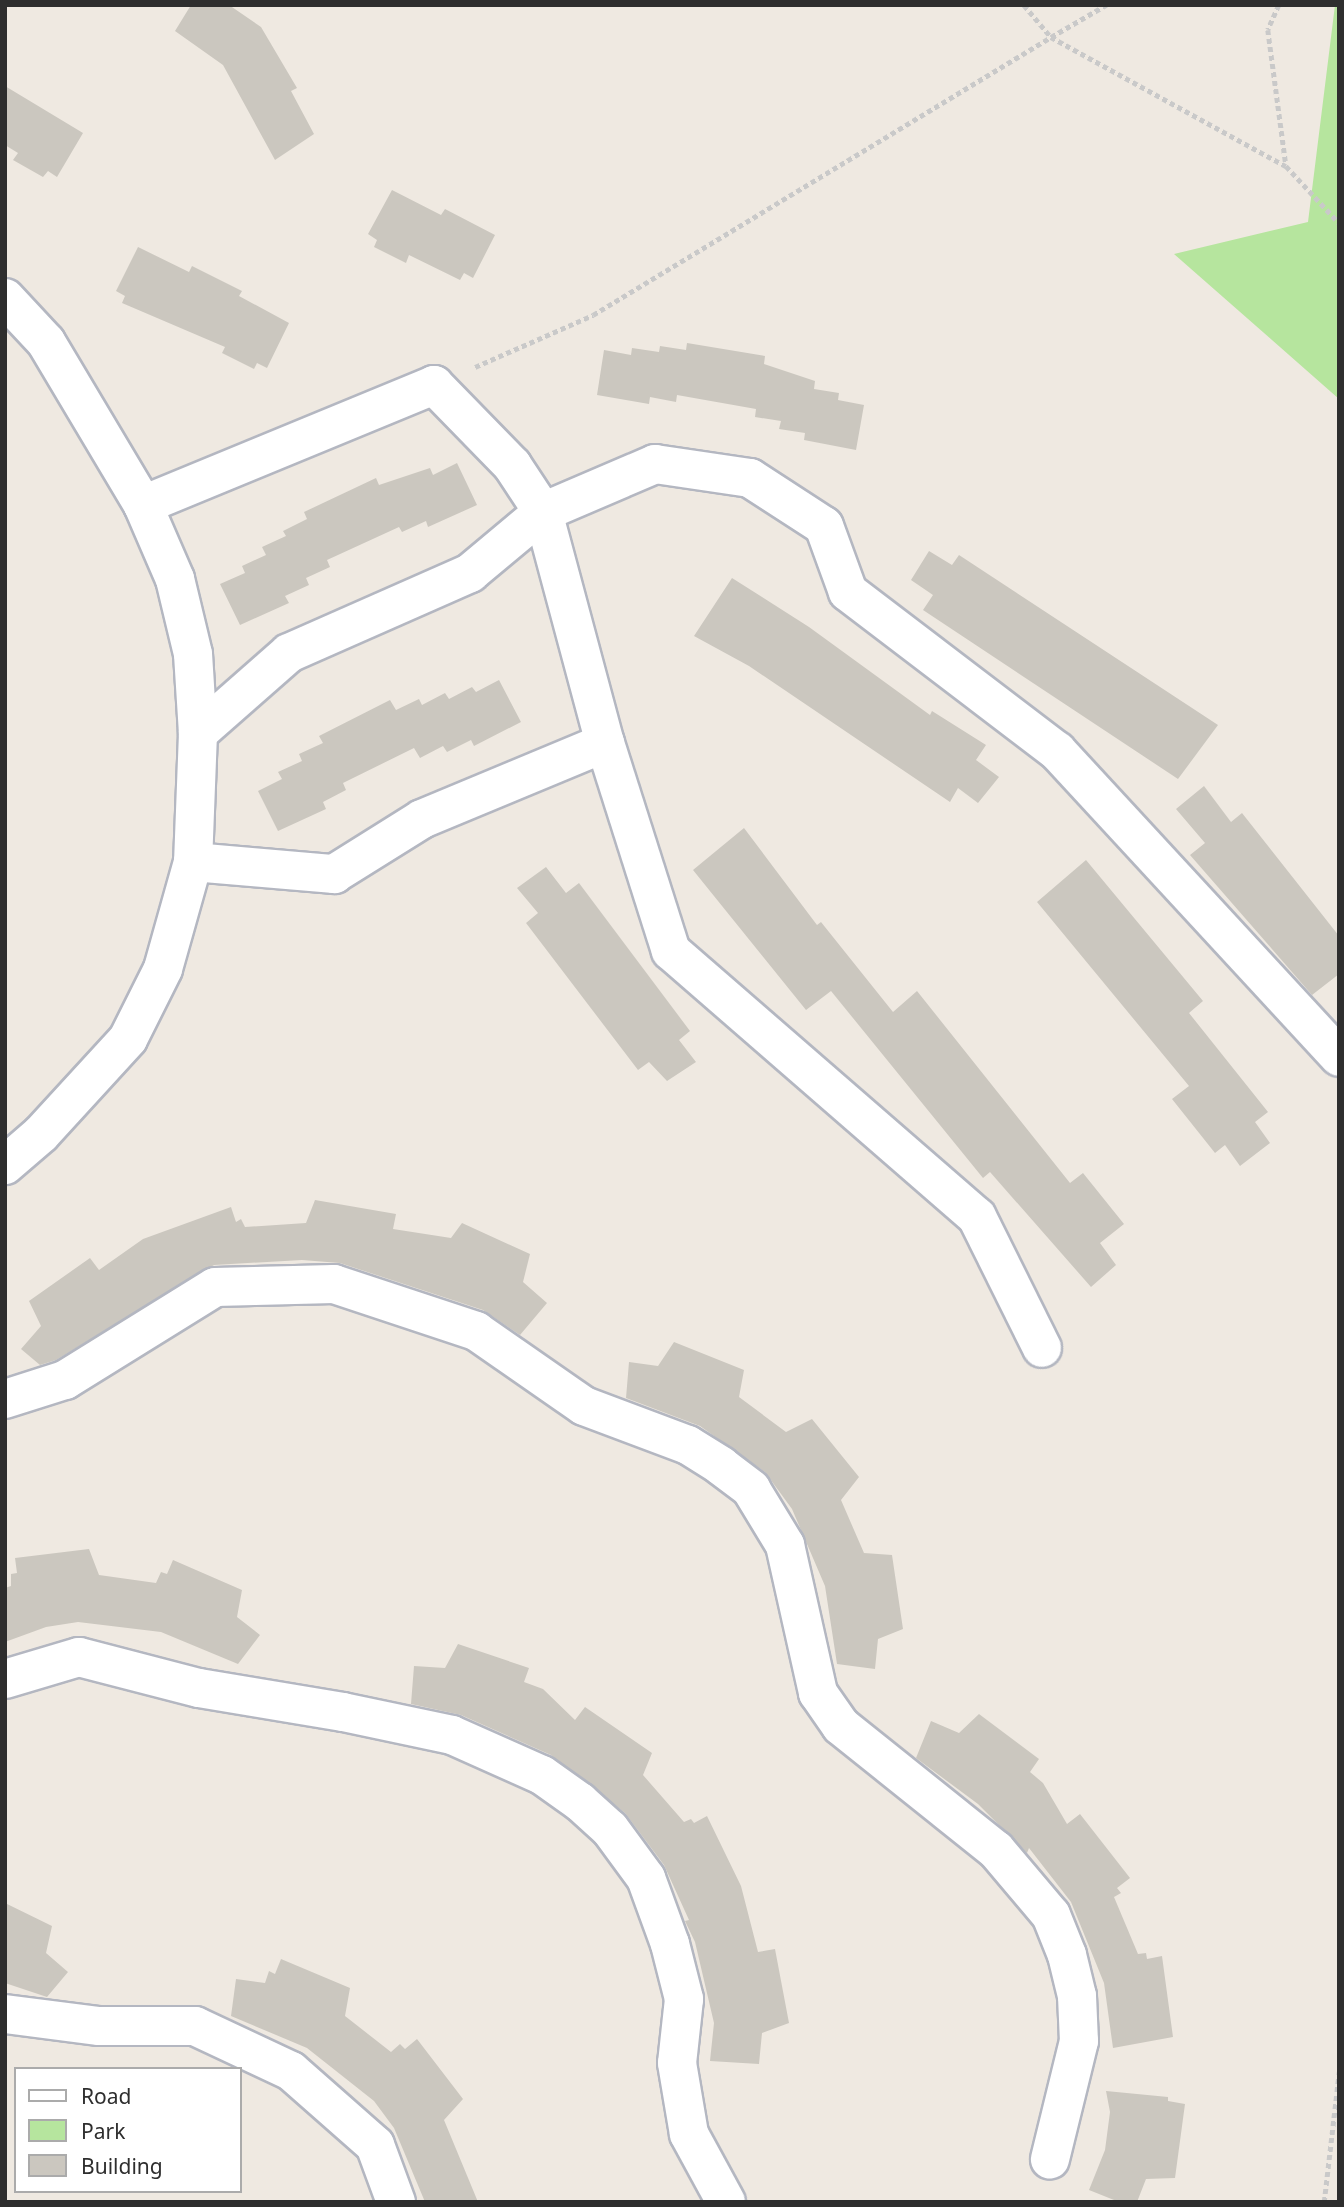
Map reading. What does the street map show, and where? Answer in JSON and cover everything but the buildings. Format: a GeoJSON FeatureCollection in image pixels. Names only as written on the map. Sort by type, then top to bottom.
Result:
{"type":"FeatureCollection","features":[{"type":"Feature","properties":{"kind":"street"},"geometry":{"type":"LineString","coordinates":[[5,298],[46,342],[143,505],[175,579],[194,654],[198,733],[192,862],[163,969],[128,1039],[41,1134],[5,1165]]}},
{"type":"Feature","properties":{"kind":"street"},"geometry":{"type":"LineString","coordinates":[[143,505],[434,385],[512,465],[543,512],[605,743],[671,951],[976,1217],[1042,1348]]}},
{"type":"Feature","properties":{"kind":"street"},"geometry":{"type":"LineString","coordinates":[[198,733],[289,653],[470,573],[543,512],[655,464],[750,478],[824,526],[848,593],[1057,751],[1339,1057]]}},
{"type":"Feature","properties":{"kind":"street"},"geometry":{"type":"LineString","coordinates":[[192,862],[334,874],[422,819],[605,743]]}},
{"type":"Feature","properties":{"kind":"street"},"geometry":{"type":"LineString","coordinates":[[5,1399],[65,1380],[215,1287],[334,1284],[476,1331],[584,1406],[688,1445],[721,1466],[751,1489],[785,1545],[818,1693],[841,1726],[996,1850],[1051,1915],[1074,1982],[1079,2041],[1050,2159]]}},
{"type":"Feature","properties":{"kind":"street"},"geometry":{"type":"LineString","coordinates":[[5,1679],[79,1657],[199,1688],[343,1712],[452,1735],[542,1776],[580,1802],[610,1829],[646,1878],[670,1944],[684,1999],[677,2063],[689,2134],[726,2202]]}},
{"type":"Feature","properties":{"kind":"street"},"geometry":{"type":"LineString","coordinates":[[5,2014],[99,2026],[195,2026],[291,2071],[375,2145],[396,2202]]}},
{"type":"Feature","properties":{"kind":"path"},"geometry":{"type":"LineString","coordinates":[[1024,5],[1051,37],[1286,166],[1339,223]]}},
{"type":"Feature","properties":{"kind":"path"},"geometry":{"type":"LineString","coordinates":[[434,385],[593,316],[1106,5]]}},
{"type":"Feature","properties":{"kind":"path"},"geometry":{"type":"LineString","coordinates":[[1279,5],[1268,30],[1286,166]]}},
{"type":"Feature","properties":{"kind":"path"},"geometry":{"type":"LineString","coordinates":[[1324,2202],[1339,2072]]}},
{"type":"Feature","properties":{"kind":"green space"},"geometry":{"type":"Polygon","coordinates":[[[1335,5],[1339,5],[1339,399],[1174,254],[1308,222],[1335,5]]]}}]}
